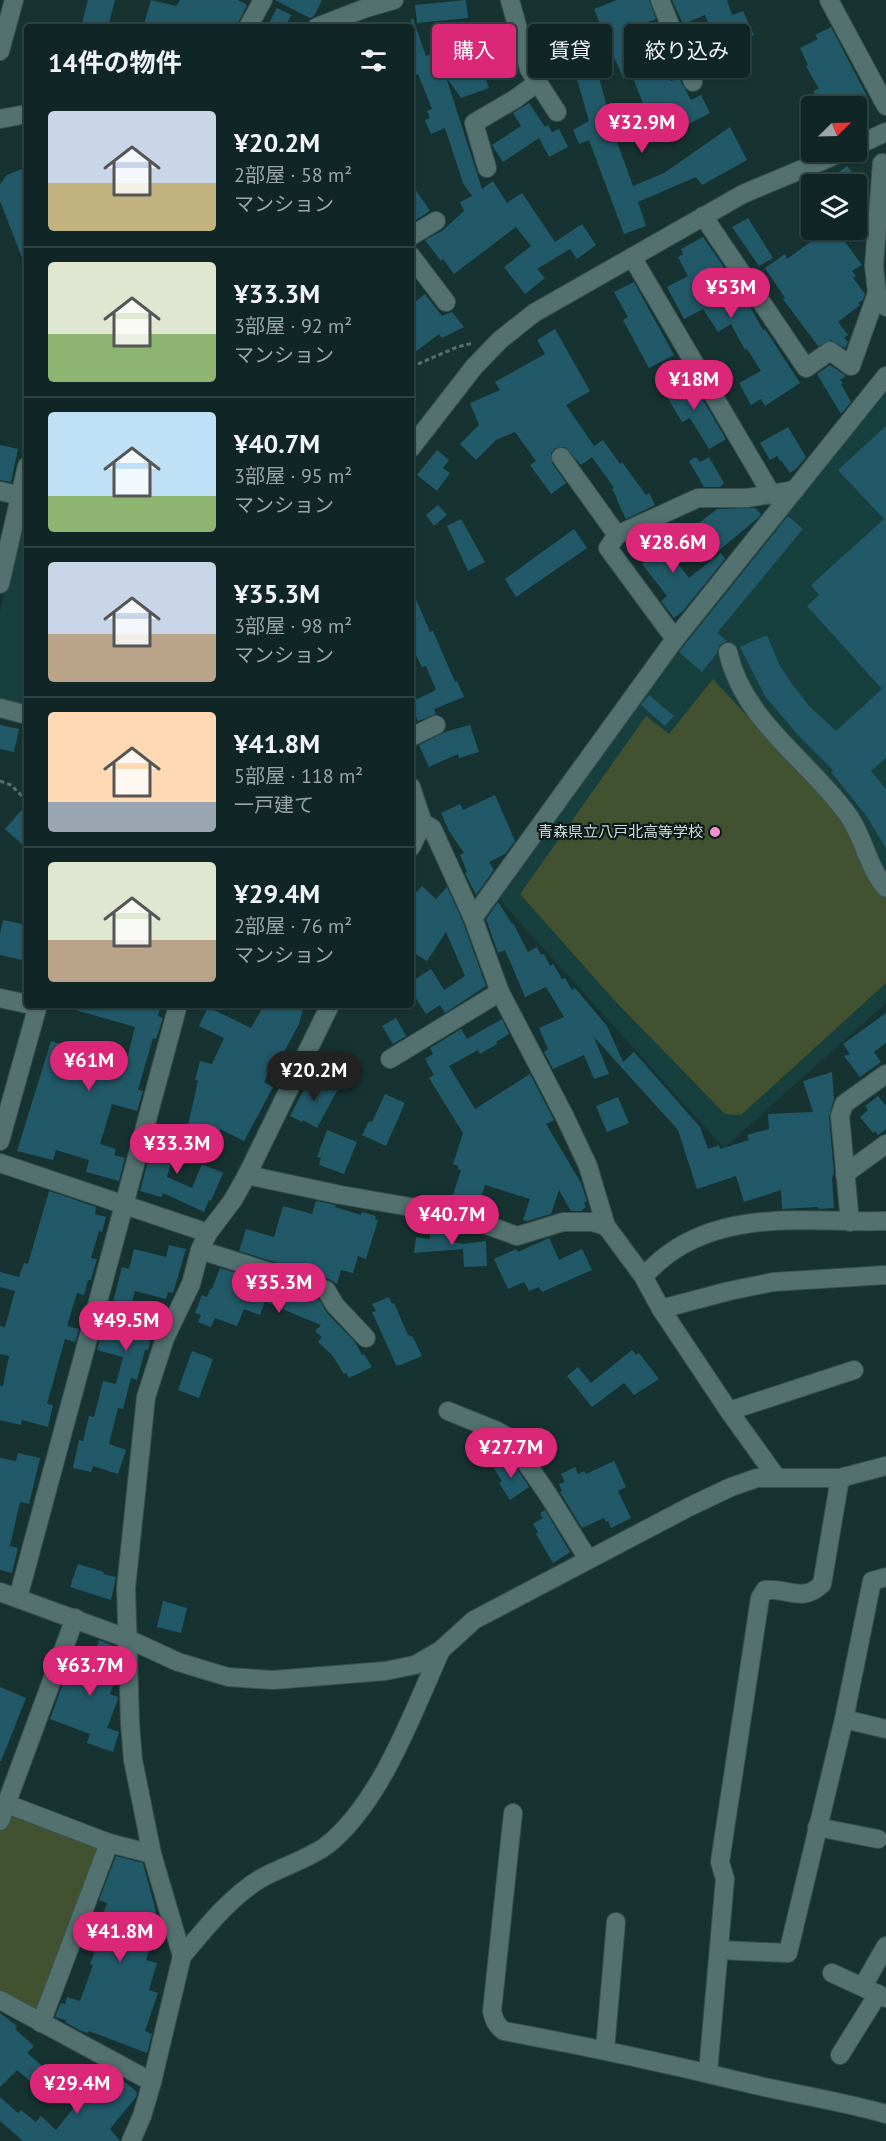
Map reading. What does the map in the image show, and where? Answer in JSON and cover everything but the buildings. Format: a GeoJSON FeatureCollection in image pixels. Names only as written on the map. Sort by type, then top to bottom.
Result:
{"type":"FeatureCollection","features":[{"type":"Feature","properties":{"kind":"street"},"geometry":{"type":"LineString","coordinates":[[0,51],[14,0]]}},
{"type":"Feature","properties":{"kind":"street"},"geometry":{"type":"LineString","coordinates":[[250,24],[263,0]]}},
{"type":"Feature","properties":{"kind":"street"},"geometry":{"type":"LineString","coordinates":[[325,24],[394,0]]}},
{"type":"Feature","properties":{"kind":"street"},"geometry":{"type":"LineString","coordinates":[[510,0],[529,69],[557,112]]}},
{"type":"Feature","properties":{"kind":"street"},"geometry":{"type":"LineString","coordinates":[[660,0],[693,82]]}},
{"type":"Feature","properties":{"kind":"street"},"geometry":{"type":"LineString","coordinates":[[829,0],[886,106]]}},
{"type":"Feature","properties":{"kind":"street"},"geometry":{"type":"LineString","coordinates":[[487,168],[474,123],[538,82]]}},
{"type":"Feature","properties":{"kind":"street"},"geometry":{"type":"LineString","coordinates":[[0,119],[24,115]]}},
{"type":"Feature","properties":{"kind":"street"},"geometry":{"type":"LineString","coordinates":[[867,141],[886,132]]}},
{"type":"Feature","properties":{"kind":"street"},"geometry":{"type":"LineString","coordinates":[[703,216],[806,368],[830,351],[851,366],[882,300],[874,266],[884,165],[867,149]]}},
{"type":"Feature","properties":{"kind":"street"},"geometry":{"type":"LineString","coordinates":[[414,444],[474,367],[500,340],[534,313],[743,194],[819,162]]}},
{"type":"Feature","properties":{"kind":"street"},"geometry":{"type":"LineString","coordinates":[[414,234],[436,221]]}},
{"type":"Feature","properties":{"kind":"street"},"geometry":{"type":"LineString","coordinates":[[632,257],[771,495]]}},
{"type":"Feature","properties":{"kind":"street"},"geometry":{"type":"LineString","coordinates":[[414,260],[446,302]]}},
{"type":"Feature","properties":{"kind":"street"},"geometry":{"type":"LineString","coordinates":[[473,918],[675,639],[886,376]]}},
{"type":"Feature","properties":{"kind":"street"},"geometry":{"type":"LineString","coordinates":[[561,457],[617,535]]}},
{"type":"Feature","properties":{"kind":"street"},"geometry":{"type":"LineString","coordinates":[[0,584],[24,479]]}},
{"type":"Feature","properties":{"kind":"street"},"geometry":{"type":"LineString","coordinates":[[675,639],[608,548],[617,535],[699,498],[771,495],[795,490]]}},
{"type":"Feature","properties":{"kind":"street"},"geometry":{"type":"LineString","coordinates":[[0,491],[20,496]]}},
{"type":"Feature","properties":{"kind":"street"},"geometry":{"type":"LineString","coordinates":[[728,652],[731,665],[742,688],[760,717],[846,812],[864,843],[878,880],[886,888]]}},
{"type":"Feature","properties":{"kind":"street"},"geometry":{"type":"LineString","coordinates":[[0,708],[24,714]]}},
{"type":"Feature","properties":{"kind":"street"},"geometry":{"type":"LineString","coordinates":[[414,735],[436,725]]}},
{"type":"Feature","properties":{"kind":"street"},"geometry":{"type":"LineString","coordinates":[[414,796],[423,823],[432,828],[473,918],[500,992],[588,1166],[606,1226],[643,1276],[661,1309],[777,1478]]}},
{"type":"Feature","properties":{"kind":"street"},"geometry":{"type":"LineString","coordinates":[[414,841],[423,823]]}},
{"type":"Feature","properties":{"kind":"street"},"geometry":{"type":"LineString","coordinates":[[390,1059],[500,992]]}},
{"type":"Feature","properties":{"kind":"street"},"geometry":{"type":"LineString","coordinates":[[0,998],[24,1003]]}},
{"type":"Feature","properties":{"kind":"street"},"geometry":{"type":"LineString","coordinates":[[0,1141],[32,1008]]}},
{"type":"Feature","properties":{"kind":"street"},"geometry":{"type":"LineString","coordinates":[[18,1598],[177,1008]]}},
{"type":"Feature","properties":{"kind":"street"},"geometry":{"type":"LineString","coordinates":[[182,1956],[153,1854],[133,1760],[126,1638],[126,1588],[146,1397],[165,1338],[191,1284],[204,1241],[233,1200],[247,1175],[329,1008]]}},
{"type":"Feature","properties":{"kind":"street"},"geometry":{"type":"LineString","coordinates":[[850,1222],[840,1116],[844,1104],[886,1074]]}},
{"type":"Feature","properties":{"kind":"street"},"geometry":{"type":"LineString","coordinates":[[846,1174],[886,1144]]}},
{"type":"Feature","properties":{"kind":"street"},"geometry":{"type":"LineString","coordinates":[[0,1162],[124,1206],[326,1290],[335,1305],[366,1338]]}},
{"type":"Feature","properties":{"kind":"street"},"geometry":{"type":"LineString","coordinates":[[247,1175],[341,1195],[462,1216],[517,1236],[563,1222],[592,1222],[606,1226]]}},
{"type":"Feature","properties":{"kind":"street"},"geometry":{"type":"LineString","coordinates":[[643,1276],[667,1255],[679,1248],[708,1233],[738,1225],[770,1220],[886,1221]]}},
{"type":"Feature","properties":{"kind":"street"},"geometry":{"type":"LineString","coordinates":[[661,1309],[773,1282],[886,1275]]}},
{"type":"Feature","properties":{"kind":"street"},"geometry":{"type":"LineString","coordinates":[[729,1411],[854,1370]]}},
{"type":"Feature","properties":{"kind":"street"},"geometry":{"type":"LineString","coordinates":[[448,1411],[508,1437],[547,1493],[588,1559]]}},
{"type":"Feature","properties":{"kind":"street"},"geometry":{"type":"LineString","coordinates":[[0,1592],[126,1638],[178,1662],[228,1677],[273,1680],[385,1671],[415,1665],[441,1650],[474,1620],[688,1507],[731,1487],[758,1478],[840,1478],[886,1466]]}},
{"type":"Feature","properties":{"kind":"street"},"geometry":{"type":"LineString","coordinates":[[708,2072],[725,1879],[720,1862],[760,1598],[765,1590],[775,1589],[805,1595],[814,1592],[822,1584],[840,1478]]}},
{"type":"Feature","properties":{"kind":"street"},"geometry":{"type":"LineString","coordinates":[[719,1950],[788,1953],[844,1719],[872,1581],[886,1577]]}},
{"type":"Feature","properties":{"kind":"street"},"geometry":{"type":"LineString","coordinates":[[75,1618],[3,1813],[153,1854]]}},
{"type":"Feature","properties":{"kind":"street"},"geometry":{"type":"LineString","coordinates":[[131,2141],[142,2116],[152,2082],[182,1956],[230,1902],[260,1879],[326,1846],[351,1820],[375,1791],[441,1650]]}},
{"type":"Feature","properties":{"kind":"street"},"geometry":{"type":"LineString","coordinates":[[844,1719],[886,1729]]}},
{"type":"Feature","properties":{"kind":"street"},"geometry":{"type":"LineString","coordinates":[[513,1813],[492,2011],[494,2020],[504,2031],[708,2072],[748,2083],[852,2104],[886,2114]]}},
{"type":"Feature","properties":{"kind":"street"},"geometry":{"type":"LineString","coordinates":[[817,1827],[878,1839]]}},
{"type":"Feature","properties":{"kind":"street"},"geometry":{"type":"LineString","coordinates":[[41,2023],[109,1843]]}},
{"type":"Feature","properties":{"kind":"street"},"geometry":{"type":"LineString","coordinates":[[605,2050],[616,1922]]}},
{"type":"Feature","properties":{"kind":"street"},"geometry":{"type":"LineString","coordinates":[[840,2055],[876,1993],[886,1946]]}},
{"type":"Feature","properties":{"kind":"street"},"geometry":{"type":"LineString","coordinates":[[832,1973],[876,1993]]}},
{"type":"Feature","properties":{"kind":"street"},"geometry":{"type":"LineString","coordinates":[[0,2000],[152,2082]]}},
{"type":"Feature","properties":{"kind":"path"},"geometry":{"type":"LineString","coordinates":[[414,366],[457,347],[474,343]]}},
{"type":"Feature","properties":{"kind":"path"},"geometry":{"type":"LineString","coordinates":[[0,781],[11,785],[24,798]]}},
{"type":"Feature","properties":{"kind":"shaded area","name":"青森県立八戸北高等学校"},"geometry":{"type":"Polygon","coordinates":[[[886,386],[886,1003],[724,1148],[497,897],[687,634],[886,386]]]}},
{"type":"Feature","properties":{"kind":"shaded area"},"geometry":{"type":"Polygon","coordinates":[[[24,508],[24,704],[0,699],[0,612],[24,508]]]}},
{"type":"Feature","properties":{"kind":"green space"},"geometry":{"type":"Polygon","coordinates":[[[713,679],[846,823],[875,884],[886,897],[886,983],[741,1115],[725,1114],[614,1000],[520,894],[646,716],[669,734],[713,679]]]}},
{"type":"Feature","properties":{"kind":"green space"},"geometry":{"type":"Polygon","coordinates":[[[7,1804],[109,1843],[41,2023],[0,2000],[0,1821],[7,1804]]]}},
{"type":"Feature","properties":{"kind":"place","name":"青森県立八戸北高等学校"},"geometry":{"type":"Point","coordinates":[715,832]}}]}
